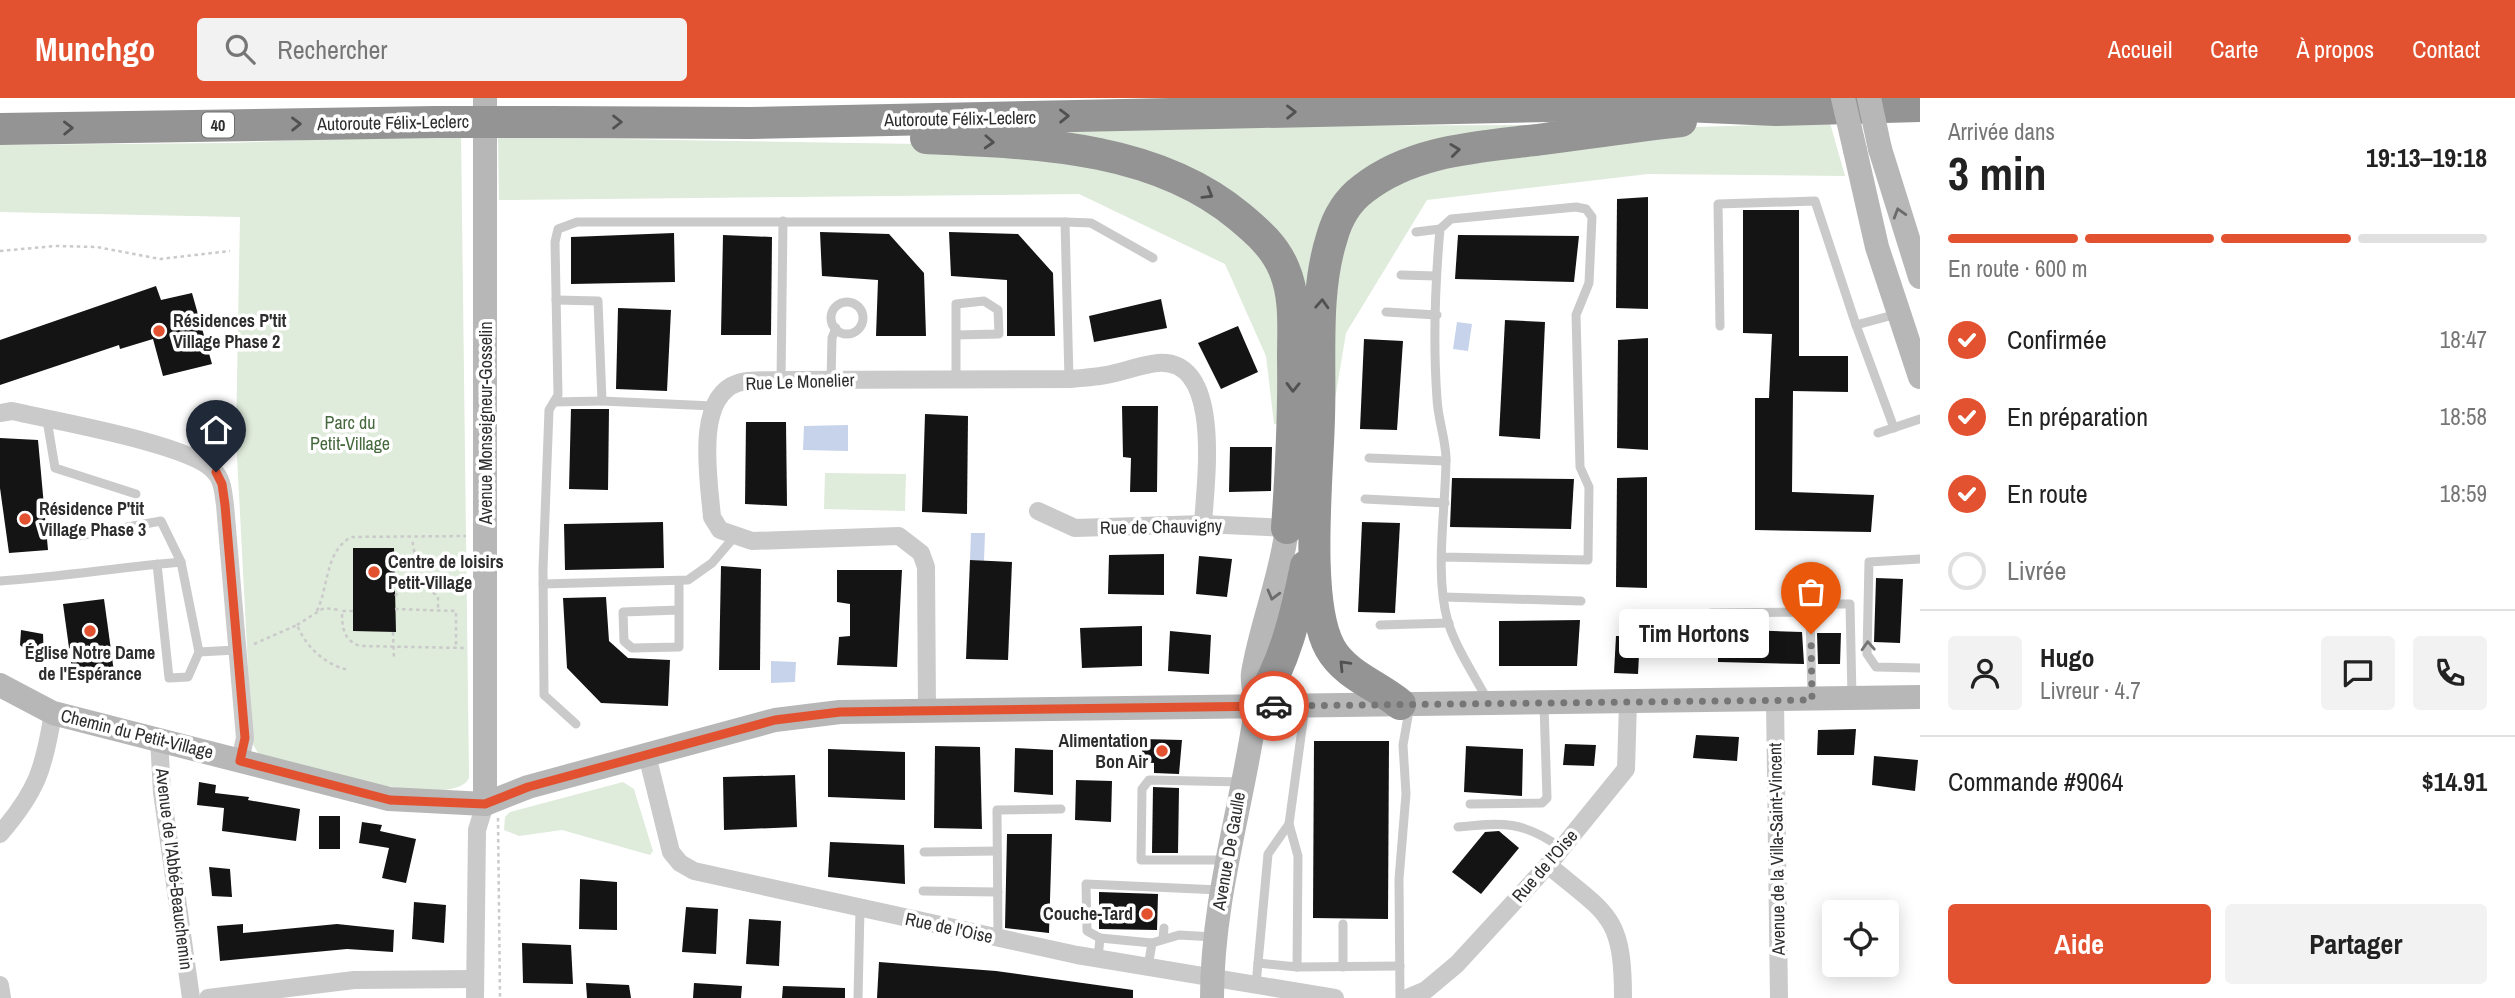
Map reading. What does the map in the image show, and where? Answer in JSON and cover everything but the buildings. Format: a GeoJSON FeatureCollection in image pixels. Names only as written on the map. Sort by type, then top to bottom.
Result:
{"type":"FeatureCollection","features":[{"type":"Feature","properties":{"kind":"highway","name":"Autoroute Félix-Leclerc"},"geometry":{"type":"LineString","coordinates":[[0,129],[436,121],[750,123],[1638,104],[1776,110],[1920,106]]}},
{"type":"Feature","properties":{"kind":"highway"},"geometry":{"type":"LineString","coordinates":[[1257,706],[1275,679],[1299,603],[1300,528],[1326,260],[1342,211],[1360,191],[1389,171],[1441,152],[1776,110]]}},
{"type":"Feature","properties":{"kind":"highway"},"geometry":{"type":"LineString","coordinates":[[750,123],[860,135],[1048,146],[1123,159],[1181,178],[1226,205],[1265,238],[1276,253],[1293,302],[1292,461],[1300,528],[1319,606],[1322,630],[1330,649],[1347,670],[1405,704]]}},
{"type":"Feature","properties":{"kind":"street","name":"Avenue Monseigneur-Gosselin"},"geometry":{"type":"LineString","coordinates":[[475,998],[477,830],[489,802],[485,98]]}},
{"type":"Feature","properties":{"kind":"street"},"geometry":{"type":"LineString","coordinates":[[1843,98],[1877,247],[1920,377]]}},
{"type":"Feature","properties":{"kind":"street"},"geometry":{"type":"LineString","coordinates":[[1869,98],[1880,149],[1920,277]]}},
{"type":"Feature","properties":{"kind":"street","name":"Rue Le Monelier"},"geometry":{"type":"LineString","coordinates":[[713,406],[724,391],[738,383],[781,380],[1069,379],[1110,375],[1158,363],[1172,364],[1197,385],[1207,435],[1203,524]]}},
{"type":"Feature","properties":{"kind":"street"},"geometry":{"type":"LineString","coordinates":[[713,406],[708,421],[712,517],[720,530],[751,541],[899,536],[921,553],[926,567],[927,709]]}},
{"type":"Feature","properties":{"kind":"street"},"geometry":{"type":"LineString","coordinates":[[0,413],[12,411],[187,453],[216,472],[222,484],[225,505],[245,738],[240,761]]}},
{"type":"Feature","properties":{"kind":"street","name":"Rue de Chauvigny"},"geometry":{"type":"LineString","coordinates":[[1038,511],[1075,528],[1203,524],[1300,528]]}},
{"type":"Feature","properties":{"kind":"street","name":"Chemin du Petit-Village"},"geometry":{"type":"LineString","coordinates":[[0,685],[53,713],[390,800],[489,802]]}},
{"type":"Feature","properties":{"kind":"street"},"geometry":{"type":"LineString","coordinates":[[489,802],[528,787],[775,720],[840,712],[1920,697]]}},
{"type":"Feature","properties":{"kind":"street","name":"Avenue de la Villa-Saint-Vincent"},"geometry":{"type":"LineString","coordinates":[[1775,700],[1779,998]]}},
{"type":"Feature","properties":{"kind":"street","name":"Rue de l'Oise"},"geometry":{"type":"LineString","coordinates":[[1407,998],[1426,990],[1457,964],[1548,865],[1626,769],[1629,703]]}},
{"type":"Feature","properties":{"kind":"street","name":"Avenue De Gaulle"},"geometry":{"type":"LineString","coordinates":[[1212,988],[1215,937],[1226,860],[1257,706]]}},
{"type":"Feature","properties":{"kind":"street"},"geometry":{"type":"LineString","coordinates":[[0,834],[33,790],[45,761],[53,713]]}},
{"type":"Feature","properties":{"kind":"street","name":"Avenue de l'Abbé-Beauchemin"},"geometry":{"type":"LineString","coordinates":[[159,739],[162,792],[191,998]]}},
{"type":"Feature","properties":{"kind":"street","name":"Rue de l'Oise"},"geometry":{"type":"LineString","coordinates":[[647,755],[671,852],[680,863],[694,871],[998,939],[1148,967],[1212,988],[1256,985],[1335,998]]}},
{"type":"Feature","properties":{"kind":"street"},"geometry":{"type":"LineString","coordinates":[[1548,865],[1605,912],[1615,928],[1622,947],[1623,998]]}},
{"type":"Feature","properties":{"kind":"street"},"geometry":{"type":"LineString","coordinates":[[208,998],[354,980],[475,979]]}},
{"type":"Feature","properties":{"kind":"street"},"geometry":{"type":"LineString","coordinates":[[0,985],[2,998]]}},
{"type":"Feature","properties":{"kind":"lane"},"geometry":{"type":"LineString","coordinates":[[1720,326],[1718,204],[1815,201],[1894,428]]}},
{"type":"Feature","properties":{"kind":"lane"},"geometry":{"type":"LineString","coordinates":[[1416,232],[1440,229],[1451,219],[1576,207],[1586,209],[1592,217],[1589,283],[1576,315],[1580,467],[1589,487],[1588,560],[1443,557]]}},
{"type":"Feature","properties":{"kind":"lane"},"geometry":{"type":"LineString","coordinates":[[781,380],[783,221]]}},
{"type":"Feature","properties":{"kind":"lane"},"geometry":{"type":"LineString","coordinates":[[576,724],[544,695],[543,584],[549,410],[558,395],[555,243],[558,229],[577,222],[1091,223],[1153,258]]}},
{"type":"Feature","properties":{"kind":"lane"},"geometry":{"type":"LineString","coordinates":[[1065,222],[1069,379]]}},
{"type":"Feature","properties":{"kind":"lane"},"geometry":{"type":"LineString","coordinates":[[1440,229],[1436,276],[1438,415],[1445,440],[1446,461],[1444,597],[1449,624],[1490,703]]}},
{"type":"Feature","properties":{"kind":"lane"},"geometry":{"type":"LineString","coordinates":[[1401,275],[1436,276]]}},
{"type":"Feature","properties":{"kind":"lane"},"geometry":{"type":"LineString","coordinates":[[556,300],[598,301],[602,401]]}},
{"type":"Feature","properties":{"kind":"lane"},"geometry":{"type":"LineString","coordinates":[[956,335],[999,334],[998,310],[984,301],[956,304],[956,335],[956,379]]}},
{"type":"Feature","properties":{"kind":"lane"},"geometry":{"type":"LineString","coordinates":[[1386,312],[1437,315]]}},
{"type":"Feature","properties":{"kind":"lane"},"geometry":{"type":"LineString","coordinates":[[1856,325],[1899,314]]}},
{"type":"Feature","properties":{"kind":"lane"},"geometry":{"type":"LineString","coordinates":[[831,380],[832,338],[836,328]]}},
{"type":"Feature","properties":{"kind":"lane"},"geometry":{"type":"LineString","coordinates":[[554,402],[602,401],[713,406]]}},
{"type":"Feature","properties":{"kind":"lane"},"geometry":{"type":"LineString","coordinates":[[1878,433],[1920,419]]}},
{"type":"Feature","properties":{"kind":"lane"},"geometry":{"type":"LineString","coordinates":[[47,420],[55,468],[136,494]]}},
{"type":"Feature","properties":{"kind":"lane"},"geometry":{"type":"LineString","coordinates":[[1369,458],[1446,461]]}},
{"type":"Feature","properties":{"kind":"lane"},"geometry":{"type":"LineString","coordinates":[[1365,499],[1445,503]]}},
{"type":"Feature","properties":{"kind":"lane"},"geometry":{"type":"LineString","coordinates":[[78,536],[161,522],[181,562],[199,652],[188,677],[169,678],[157,564]]}},
{"type":"Feature","properties":{"kind":"lane"},"geometry":{"type":"LineString","coordinates":[[543,584],[688,580],[712,563],[735,536]]}},
{"type":"Feature","properties":{"kind":"lane"},"geometry":{"type":"LineString","coordinates":[[1920,559],[1869,562],[1867,654],[1876,667],[1920,668]]}},
{"type":"Feature","properties":{"kind":"lane"},"geometry":{"type":"LineString","coordinates":[[0,581],[59,578],[181,562]]}},
{"type":"Feature","properties":{"kind":"lane"},"geometry":{"type":"LineString","coordinates":[[679,581],[679,610],[679,647],[632,648],[624,640],[623,612],[679,610]]}},
{"type":"Feature","properties":{"kind":"lane"},"geometry":{"type":"LineString","coordinates":[[1444,597],[1581,601]]}},
{"type":"Feature","properties":{"kind":"lane"},"geometry":{"type":"LineString","coordinates":[[1821,604],[1850,604],[1852,699]]}},
{"type":"Feature","properties":{"kind":"lane"},"geometry":{"type":"LineString","coordinates":[[1711,613],[1810,612],[1812,700]]}},
{"type":"Feature","properties":{"kind":"lane"},"geometry":{"type":"LineString","coordinates":[[1380,625],[1449,624]]}},
{"type":"Feature","properties":{"kind":"lane"},"geometry":{"type":"LineString","coordinates":[[199,652],[236,650]]}},
{"type":"Feature","properties":{"kind":"lane"},"geometry":{"type":"LineString","coordinates":[[1470,804],[1542,803],[1547,798],[1544,703]]}},
{"type":"Feature","properties":{"kind":"lane"},"geometry":{"type":"LineString","coordinates":[[1400,998],[1399,879],[1406,794],[1403,745],[1405,704]]}},
{"type":"Feature","properties":{"kind":"lane"},"geometry":{"type":"LineString","coordinates":[[1297,967],[1298,856],[1289,824],[1305,705]]}},
{"type":"Feature","properties":{"kind":"lane"},"geometry":{"type":"LineString","coordinates":[[1226,860],[1141,860],[1142,789],[1149,780],[1242,782]]}},
{"type":"Feature","properties":{"kind":"lane"},"geometry":{"type":"LineString","coordinates":[[998,939],[997,810],[1061,809]]}},
{"type":"Feature","properties":{"kind":"lane"},"geometry":{"type":"LineString","coordinates":[[1458,827],[1495,822],[1539,832],[1561,848]]}},
{"type":"Feature","properties":{"kind":"lane"},"geometry":{"type":"LineString","coordinates":[[1256,985],[1268,854],[1289,824]]}},
{"type":"Feature","properties":{"kind":"lane"},"geometry":{"type":"LineString","coordinates":[[924,852],[997,851]]}},
{"type":"Feature","properties":{"kind":"lane"},"geometry":{"type":"LineString","coordinates":[[1215,937],[1179,932],[1152,943],[1100,938],[1087,931],[1086,884],[1222,890]]}},
{"type":"Feature","properties":{"kind":"lane"},"geometry":{"type":"LineString","coordinates":[[1165,900],[1166,887]]}},
{"type":"Feature","properties":{"kind":"lane"},"geometry":{"type":"LineString","coordinates":[[1181,888],[1181,901]]}},
{"type":"Feature","properties":{"kind":"lane"},"geometry":{"type":"LineString","coordinates":[[923,891],[998,892]]}},
{"type":"Feature","properties":{"kind":"lane"},"geometry":{"type":"LineString","coordinates":[[858,998],[860,909]]}},
{"type":"Feature","properties":{"kind":"lane"},"geometry":{"type":"LineString","coordinates":[[1342,924],[1343,967]]}},
{"type":"Feature","properties":{"kind":"lane"},"geometry":{"type":"LineString","coordinates":[[1163,939],[1164,928]]}},
{"type":"Feature","properties":{"kind":"lane"},"geometry":{"type":"LineString","coordinates":[[1098,958],[1100,938]]}},
{"type":"Feature","properties":{"kind":"lane"},"geometry":{"type":"LineString","coordinates":[[1148,967],[1152,943]]}},
{"type":"Feature","properties":{"kind":"lane"},"geometry":{"type":"LineString","coordinates":[[1258,963],[1297,967],[1400,966]]}},
{"type":"Feature","properties":{"kind":"path"},"geometry":{"type":"LineString","coordinates":[[0,251],[55,246],[97,247],[160,259],[230,251]]}},
{"type":"Feature","properties":{"kind":"path"},"geometry":{"type":"LineString","coordinates":[[317,611],[327,586],[332,555],[340,544],[351,537],[468,536]]}},
{"type":"Feature","properties":{"kind":"path"},"geometry":{"type":"LineString","coordinates":[[395,596],[412,579],[417,567],[412,538]]}},
{"type":"Feature","properties":{"kind":"path"},"geometry":{"type":"LineString","coordinates":[[412,579],[438,596],[438,610]]}},
{"type":"Feature","properties":{"kind":"path"},"geometry":{"type":"LineString","coordinates":[[236,650],[259,643],[297,625],[324,608],[353,611]]}},
{"type":"Feature","properties":{"kind":"path"},"geometry":{"type":"LineString","coordinates":[[395,609],[456,611],[456,647]]}},
{"type":"Feature","properties":{"kind":"path"},"geometry":{"type":"LineString","coordinates":[[342,611],[343,632],[354,644],[487,649]]}},
{"type":"Feature","properties":{"kind":"path"},"geometry":{"type":"LineString","coordinates":[[297,625],[312,650],[333,664],[349,670]]}},
{"type":"Feature","properties":{"kind":"path"},"geometry":{"type":"LineString","coordinates":[[393,632],[394,658]]}},
{"type":"Feature","properties":{"kind":"path"},"geometry":{"type":"LineString","coordinates":[[489,802],[498,822],[500,998]]}},
{"type":"Feature","properties":{"kind":"green space"},"geometry":{"type":"Polygon","coordinates":[[[1830,123],[1845,176],[1648,174],[1427,200],[1346,333],[1330,429],[1339,230],[1387,177],[1660,128],[1830,123]]]}},
{"type":"Feature","properties":{"kind":"green space"},"geometry":{"type":"Polygon","coordinates":[[[1542,125],[1395,160],[1304,298],[1271,234],[1050,140],[1053,127],[1542,125]]]}},
{"type":"Feature","properties":{"kind":"green space","name":"Parc du Petit-Village"},"geometry":{"type":"Polygon","coordinates":[[[461,134],[469,778],[457,787],[434,790],[405,789],[336,776],[260,756],[252,743],[236,437],[240,217],[0,212],[0,145],[230,143],[461,134]]]}},
{"type":"Feature","properties":{"kind":"green space"},"geometry":{"type":"Polygon","coordinates":[[[498,137],[919,144],[1002,149],[1174,186],[1251,236],[1279,285],[1287,423],[1274,424],[1266,356],[1225,264],[1079,194],[499,200],[498,137]]]}},
{"type":"Feature","properties":{"kind":"green space"},"geometry":{"type":"Polygon","coordinates":[[[825,473],[906,474],[905,511],[824,509],[825,473]]]}},
{"type":"Feature","properties":{"kind":"green space"},"geometry":{"type":"Polygon","coordinates":[[[623,782],[634,789],[653,851],[650,855],[562,830],[519,836],[504,830],[505,817],[510,812],[623,782]]]}},
{"type":"Feature","properties":{"kind":"water"},"geometry":{"type":"Polygon","coordinates":[[[1457,322],[1472,324],[1468,351],[1453,349],[1457,322]]]}},
{"type":"Feature","properties":{"kind":"water"},"geometry":{"type":"Polygon","coordinates":[[[848,425],[848,451],[803,450],[804,426],[848,425]]]}},
{"type":"Feature","properties":{"kind":"water"},"geometry":{"type":"Polygon","coordinates":[[[971,533],[985,533],[984,561],[970,560],[971,533]]]}},
{"type":"Feature","properties":{"kind":"water"},"geometry":{"type":"Polygon","coordinates":[[[771,661],[796,662],[795,682],[771,683],[771,661]]]}},
{"type":"Feature","properties":{"kind":"way so far"},"geometry":{"type":"LineString","coordinates":[[1274,706],[1812,700],[1811,634]]}},
{"type":"Feature","properties":{"kind":"place","name":"Résidences P'tit Village Phase 2"},"geometry":{"type":"Point","coordinates":[159,331]}},
{"type":"Feature","properties":{"kind":"place","name":"Résidence P'tit Village Phase 3"},"geometry":{"type":"Point","coordinates":[25,519]}},
{"type":"Feature","properties":{"kind":"place","name":"Centre de loisirs Petit-Village"},"geometry":{"type":"Point","coordinates":[374,572]}},
{"type":"Feature","properties":{"kind":"place","name":"Église Notre Dame de l'Espérance"},"geometry":{"type":"Point","coordinates":[90,631]}},
{"type":"Feature","properties":{"kind":"place","name":"Tim Hortons"},"geometry":{"type":"Point","coordinates":[1811,634]}},
{"type":"Feature","properties":{"kind":"place","name":"Alimentation Bon Air"},"geometry":{"type":"Point","coordinates":[1162,751]}},
{"type":"Feature","properties":{"kind":"place","name":"Couche-Tard"},"geometry":{"type":"Point","coordinates":[1147,914]}},
{"type":"Feature","properties":{"kind":"route"},"geometry":{"type":"LineString","coordinates":[[216,472],[222,484],[225,505],[245,738],[240,761],[390,800],[485,804],[528,787],[775,720],[840,712],[1274,706]]}}]}
